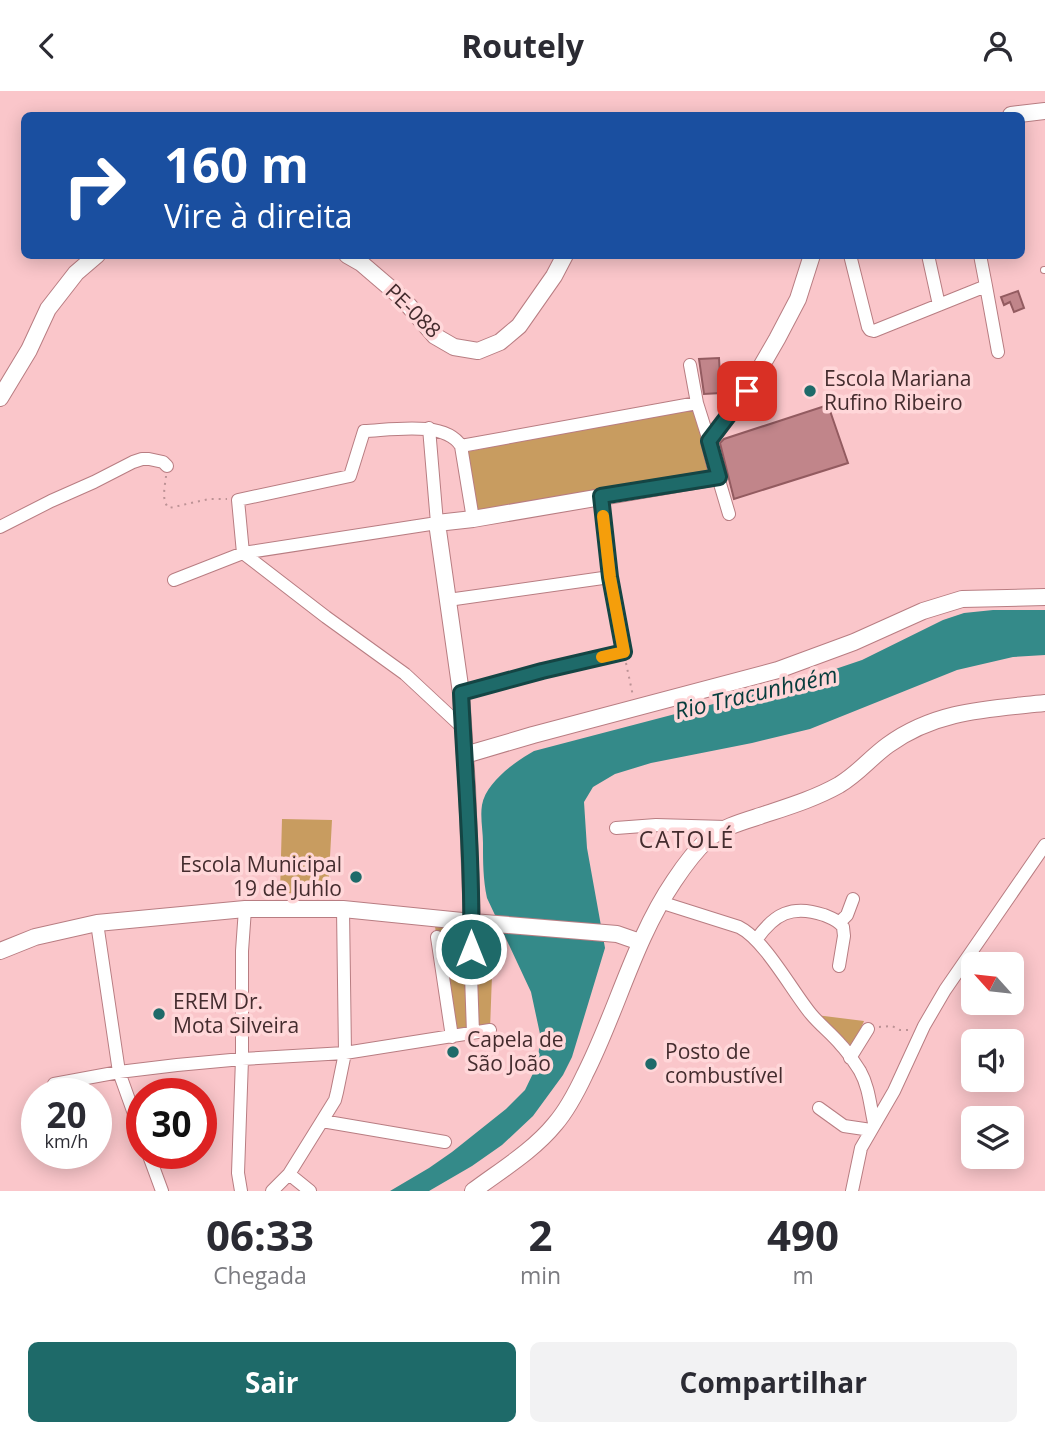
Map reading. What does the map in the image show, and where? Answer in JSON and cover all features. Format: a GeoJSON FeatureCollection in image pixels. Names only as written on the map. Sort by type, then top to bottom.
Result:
{"type":"FeatureCollection","features":[{"type":"Feature","properties":{"kind":"street"},"geometry":{"type":"LineString","coordinates":[[1025,113],[1045,111]]}},
{"type":"Feature","properties":{"kind":"street"},"geometry":{"type":"LineString","coordinates":[[0,398],[29,350],[48,309],[76,273],[92,259]]}},
{"type":"Feature","properties":{"kind":"street","name":"PE-088"},"geometry":{"type":"LineString","coordinates":[[354,259],[403,299],[435,336],[454,347],[478,351],[500,342],[519,326],[563,259]]}},
{"type":"Feature","properties":{"kind":"street"},"geometry":{"type":"LineString","coordinates":[[709,441],[747,391],[777,339],[798,299],[811,259]]}},
{"type":"Feature","properties":{"kind":"street"},"geometry":{"type":"LineString","coordinates":[[851,259],[868,327],[874,331],[986,286]]}},
{"type":"Feature","properties":{"kind":"street"},"geometry":{"type":"LineString","coordinates":[[929,259],[939,305]]}},
{"type":"Feature","properties":{"kind":"street"},"geometry":{"type":"LineString","coordinates":[[981,259],[998,352]]}},
{"type":"Feature","properties":{"kind":"street"},"geometry":{"type":"LineString","coordinates":[[690,365],[697,403],[729,514]]}},
{"type":"Feature","properties":{"kind":"street"},"geometry":{"type":"LineString","coordinates":[[461,446],[697,403]]}},
{"type":"Feature","properties":{"kind":"street"},"geometry":{"type":"LineString","coordinates":[[429,428],[437,523],[461,693],[477,922],[471,975],[473,1034]]}},
{"type":"Feature","properties":{"kind":"street"},"geometry":{"type":"LineString","coordinates":[[463,728],[405,674],[243,553],[238,500],[350,476],[364,431],[429,428],[453,437],[461,446],[473,519]]}},
{"type":"Feature","properties":{"kind":"street"},"geometry":{"type":"LineString","coordinates":[[0,527],[133,462],[149,459],[163,462],[167,466]]}},
{"type":"Feature","properties":{"kind":"street"},"geometry":{"type":"LineString","coordinates":[[174,580],[243,553],[473,519],[719,477]]}},
{"type":"Feature","properties":{"kind":"street"},"geometry":{"type":"LineString","coordinates":[[461,693],[624,652],[610,577],[601,496]]}},
{"type":"Feature","properties":{"kind":"street"},"geometry":{"type":"LineString","coordinates":[[448,600],[610,577]]}},
{"type":"Feature","properties":{"kind":"street"},"geometry":{"type":"LineString","coordinates":[[465,755],[778,670],[854,642],[923,611],[962,599],[1045,597]]}},
{"type":"Feature","properties":{"kind":"street"},"geometry":{"type":"LineString","coordinates":[[473,1191],[532,1147],[556,1124],[574,1097],[596,1054],[640,942],[660,902],[695,852],[710,838],[726,827],[837,786],[857,773],[887,746],[912,730],[937,719],[975,710],[1045,703]]}},
{"type":"Feature","properties":{"kind":"street"},"geometry":{"type":"LineString","coordinates":[[616,828],[656,824],[726,827]]}},
{"type":"Feature","properties":{"kind":"street"},"geometry":{"type":"LineString","coordinates":[[852,1191],[861,1147],[894,1091],[924,1027],[945,990],[1045,845]]}},
{"type":"Feature","properties":{"kind":"street"},"geometry":{"type":"LineString","coordinates":[[839,923],[847,915],[853,899]]}},
{"type":"Feature","properties":{"kind":"street"},"geometry":{"type":"LineString","coordinates":[[660,902],[739,927],[756,940],[809,1012],[844,1047],[860,1072],[866,1085],[873,1126]]}},
{"type":"Feature","properties":{"kind":"street"},"geometry":{"type":"LineString","coordinates":[[272,1191],[289,1174],[335,1100],[345,1053],[343,908]]}},
{"type":"Feature","properties":{"kind":"street"},"geometry":{"type":"LineString","coordinates":[[0,951],[35,937],[97,923],[245,909],[343,908],[617,934],[640,942]]}},
{"type":"Feature","properties":{"kind":"street"},"geometry":{"type":"LineString","coordinates":[[240,1191],[238,1173],[245,909]]}},
{"type":"Feature","properties":{"kind":"street"},"geometry":{"type":"LineString","coordinates":[[756,940],[766,925],[776,918],[797,910],[814,912],[843,927],[839,966]]}},
{"type":"Feature","properties":{"kind":"street"},"geometry":{"type":"LineString","coordinates":[[97,923],[119,1072],[126,1091]]}},
{"type":"Feature","properties":{"kind":"street"},"geometry":{"type":"LineString","coordinates":[[438,937],[452,1037]]}},
{"type":"Feature","properties":{"kind":"street"},"geometry":{"type":"LineString","coordinates":[[850,1058],[867,1029]]}},
{"type":"Feature","properties":{"kind":"street"},"geometry":{"type":"LineString","coordinates":[[86,1078],[242,1059],[345,1053],[489,1030]]}},
{"type":"Feature","properties":{"kind":"street"},"geometry":{"type":"LineString","coordinates":[[819,1108],[844,1126],[873,1126]]}},
{"type":"Feature","properties":{"kind":"street"},"geometry":{"type":"LineString","coordinates":[[322,1121],[445,1142]]}},
{"type":"Feature","properties":{"kind":"street"},"geometry":{"type":"LineString","coordinates":[[154,1169],[162,1191]]}},
{"type":"Feature","properties":{"kind":"street"},"geometry":{"type":"LineString","coordinates":[[289,1174],[310,1191]]}},
{"type":"Feature","properties":{"kind":"path"},"geometry":{"type":"LineString","coordinates":[[167,466],[164,500],[169,508],[209,499],[238,500]]}},
{"type":"Feature","properties":{"kind":"path"},"geometry":{"type":"LineString","coordinates":[[624,652],[636,708]]}},
{"type":"Feature","properties":{"kind":"path"},"geometry":{"type":"LineString","coordinates":[[867,1029],[892,1026],[900,1030],[911,1030]]}},
{"type":"Feature","properties":{"kind":"shaded area"},"geometry":{"type":"Polygon","coordinates":[[[691,407],[709,441],[718,477],[473,519],[466,452],[691,407]]]}},
{"type":"Feature","properties":{"kind":"shaded area"},"geometry":{"type":"Polygon","coordinates":[[[282,819],[332,820],[328,894],[280,893],[282,819]]]}},
{"type":"Feature","properties":{"kind":"shaded area"},"geometry":{"type":"Polygon","coordinates":[[[434,920],[472,923],[471,975],[492,975],[490,1030],[452,1037],[434,920]]]}},
{"type":"Feature","properties":{"kind":"shaded area"},"geometry":{"type":"Polygon","coordinates":[[[816,1015],[864,1021],[853,1047],[816,1015]]]}},
{"type":"Feature","properties":{"kind":"water","name":"Rio Tracunhaém"},"geometry":{"type":"Polygon","coordinates":[[[1045,610],[1045,655],[1013,657],[957,670],[810,729],[651,763],[615,774],[593,787],[584,802],[587,848],[605,948],[572,1057],[563,1075],[533,1116],[502,1145],[472,1166],[429,1191],[390,1191],[452,1152],[506,1109],[525,1090],[538,1063],[540,1034],[531,992],[487,898],[481,819],[485,796],[495,780],[534,751],[797,682],[862,660],[943,620],[964,613],[1045,610]]]}},
{"type":"Feature","properties":{"kind":"building"},"geometry":{"type":"Polygon","coordinates":[[[1018,291],[1024,308],[1014,312],[1010,302],[1004,305],[1001,297],[1018,291]]]}},
{"type":"Feature","properties":{"kind":"building"},"geometry":{"type":"Polygon","coordinates":[[[719,358],[721,393],[704,394],[699,359],[719,358]]]}},
{"type":"Feature","properties":{"kind":"building"},"geometry":{"type":"Polygon","coordinates":[[[828,405],[848,463],[734,499],[720,443],[724,439],[828,405]]]}},
{"type":"Feature","properties":{"kind":"slow traffic"},"geometry":{"type":"LineString","coordinates":[[602,657],[624,652],[610,577],[603,516]]}},
{"type":"Feature","properties":{"kind":"place","name":"Escola Mariana Rufino Ribeiro"},"geometry":{"type":"Point","coordinates":[810,391]}},
{"type":"Feature","properties":{"kind":"place","name":"Escola Municipal 19 de Juhlo"},"geometry":{"type":"Point","coordinates":[356,877]}},
{"type":"Feature","properties":{"kind":"place","name":"EREM Dr. Mota Silveira"},"geometry":{"type":"Point","coordinates":[159,1014]}},
{"type":"Feature","properties":{"kind":"place","name":"Capela de São João"},"geometry":{"type":"Point","coordinates":[453,1052]}},
{"type":"Feature","properties":{"kind":"place","name":"Posto de combustível"},"geometry":{"type":"Point","coordinates":[651,1064]}},
{"type":"Feature","properties":{"kind":"district","name":"CATOLÉ"},"geometry":{"type":"Point","coordinates":[687,840]}},
{"type":"Feature","properties":{"kind":"route"},"geometry":{"type":"LineString","coordinates":[[471,949],[467,787],[461,693],[624,652],[610,577],[601,496],[719,477],[709,441],[747,391]]}}]}
